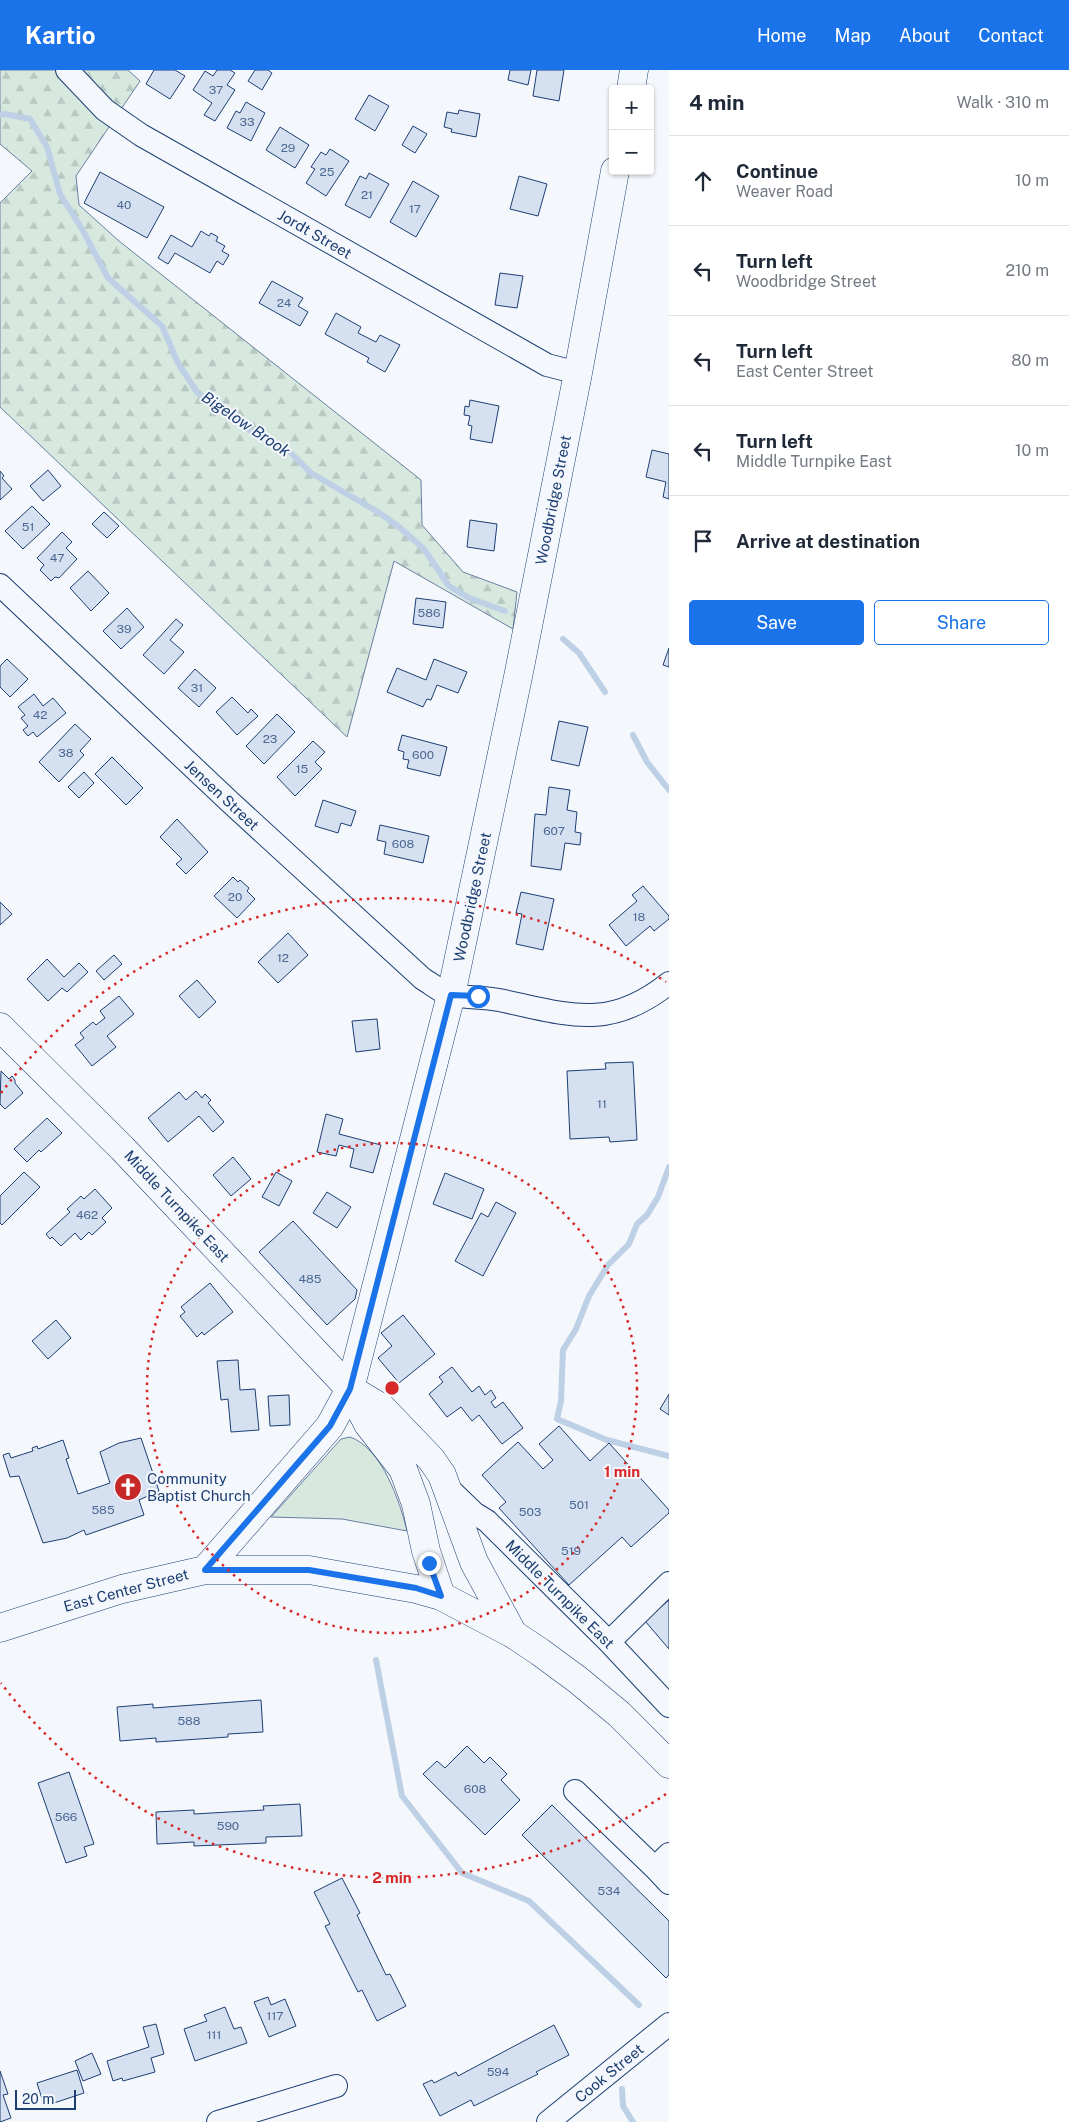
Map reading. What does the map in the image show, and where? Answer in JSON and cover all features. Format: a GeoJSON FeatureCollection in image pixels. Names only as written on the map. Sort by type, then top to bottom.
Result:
{"type":"FeatureCollection","features":[{"type":"Feature","properties":{"kind":"main road"},"geometry":{"type":"LineString","coordinates":[[632,85],[634,70]]}},
{"type":"Feature","properties":{"kind":"main road","name":"Woodbridge Street"},"geometry":{"type":"LineString","coordinates":[[205,1570],[330,1426],[350,1389],[451,995],[518,677],[615,175]]}},
{"type":"Feature","properties":{"kind":"main road","name":"Middle Turnpike East"},"geometry":{"type":"LineString","coordinates":[[0,1027],[122,1148],[350,1389],[382,1408],[406,1431],[431,1459],[442,1475],[474,1562],[514,1634],[619,1714],[669,1764]]}},
{"type":"Feature","properties":{"kind":"main road","name":"Middle Turnpike East"},"geometry":{"type":"LineString","coordinates":[[350,1389],[368,1424],[403,1470],[416,1504],[426,1551],[441,1596]]}},
{"type":"Feature","properties":{"kind":"main road","name":"East Center Street"},"geometry":{"type":"LineString","coordinates":[[0,1628],[122,1589],[205,1570],[309,1570],[416,1588],[441,1596],[514,1634]]}},
{"type":"Feature","properties":{"kind":"street","name":"Jordt Street"},"geometry":{"type":"LineString","coordinates":[[67,70],[104,110],[141,135],[547,365],[578,374]]}},
{"type":"Feature","properties":{"kind":"street","name":"Jensen Street"},"geometry":{"type":"LineString","coordinates":[[0,585],[223,796],[423,980],[451,995]]}},
{"type":"Feature","properties":{"kind":"street"},"geometry":{"type":"LineString","coordinates":[[451,995],[478,996],[578,1016],[602,1015],[630,1008],[665,993]]}},
{"type":"Feature","properties":{"kind":"street","name":"Middle Turnpike East"},"geometry":{"type":"LineString","coordinates":[[447,1487],[474,1513],[487,1521],[666,1696]]}},
{"type":"Feature","properties":{"kind":"street"},"geometry":{"type":"LineString","coordinates":[[609,1642],[669,1583]]}},
{"type":"Feature","properties":{"kind":"street"},"geometry":{"type":"LineString","coordinates":[[575,1791],[664,1869]]}},
{"type":"Feature","properties":{"kind":"street","name":"Cook Street"},"geometry":{"type":"LineString","coordinates":[[548,2122],[669,2024]]}},
{"type":"Feature","properties":{"kind":"street"},"geometry":{"type":"LineString","coordinates":[[218,2122],[336,2086]]}},
{"type":"Feature","properties":{"kind":"green space"},"geometry":{"type":"Polygon","coordinates":[[[0,70],[128,70],[140,81],[76,176],[79,205],[119,241],[421,480],[422,525],[463,572],[517,592],[513,629],[394,561],[347,737],[0,407],[0,203],[32,171],[0,144],[0,70]]]}},
{"type":"Feature","properties":{"kind":"green space"},"geometry":{"type":"Polygon","coordinates":[[[350,1437],[361,1443],[371,1452],[388,1477],[400,1506],[407,1531],[342,1519],[271,1517],[341,1439],[350,1437]]]}},
{"type":"Feature","properties":{"kind":"building"},"geometry":{"type":"Polygon","coordinates":[[[154,70],[175,70],[185,76],[170,99],[146,84],[154,70]]]}},
{"type":"Feature","properties":{"kind":"building"},"geometry":{"type":"Polygon","coordinates":[[[217,70],[230,70],[235,73],[227,85],[235,90],[215,121],[204,115],[212,103],[193,90],[205,71],[213,76],[217,70]]]}},
{"type":"Feature","properties":{"kind":"building"},"geometry":{"type":"Polygon","coordinates":[[[255,70],[268,70],[272,73],[262,90],[248,81],[255,70]]]}},
{"type":"Feature","properties":{"kind":"building"},"geometry":{"type":"Polygon","coordinates":[[[510,70],[531,70],[528,85],[508,80],[510,70]]]}},
{"type":"Feature","properties":{"kind":"building"},"geometry":{"type":"Polygon","coordinates":[[[537,70],[564,70],[559,101],[533,96],[537,70]]]}},
{"type":"Feature","properties":{"kind":"building"},"geometry":{"type":"Polygon","coordinates":[[[369,95],[389,106],[375,131],[355,119],[369,95]]]}},
{"type":"Feature","properties":{"kind":"building"},"geometry":{"type":"Polygon","coordinates":[[[246,102],[265,113],[251,141],[227,128],[236,111],[240,113],[246,102]]]}},
{"type":"Feature","properties":{"kind":"building"},"geometry":{"type":"Polygon","coordinates":[[[459,110],[480,114],[476,137],[451,132],[452,129],[444,127],[447,112],[458,114],[459,110]]]}},
{"type":"Feature","properties":{"kind":"building"},"geometry":{"type":"Polygon","coordinates":[[[413,126],[427,134],[415,153],[402,145],[413,126]]]}},
{"type":"Feature","properties":{"kind":"building"},"geometry":{"type":"Polygon","coordinates":[[[280,127],[309,145],[295,168],[266,150],[280,127]]]}},
{"type":"Feature","properties":{"kind":"building"},"geometry":{"type":"Polygon","coordinates":[[[330,149],[349,161],[326,196],[306,183],[315,169],[311,167],[321,152],[326,155],[330,149]]]}},
{"type":"Feature","properties":{"kind":"building"},"geometry":{"type":"Polygon","coordinates":[[[100,172],[164,207],[147,238],[84,203],[100,172]]]}},
{"type":"Feature","properties":{"kind":"building"},"geometry":{"type":"Polygon","coordinates":[[[369,173],[389,184],[370,218],[345,205],[360,176],[366,179],[369,173]]]}},
{"type":"Feature","properties":{"kind":"building"},"geometry":{"type":"Polygon","coordinates":[[[519,176],[547,184],[538,216],[510,209],[519,176]]]}},
{"type":"Feature","properties":{"kind":"building"},"geometry":{"type":"Polygon","coordinates":[[[413,181],[439,196],[416,237],[390,222],[413,181]]]}},
{"type":"Feature","properties":{"kind":"building"},"geometry":{"type":"Polygon","coordinates":[[[201,231],[209,236],[211,233],[218,237],[216,241],[225,246],[222,251],[229,255],[223,265],[217,261],[210,273],[175,253],[168,264],[158,258],[171,235],[192,247],[201,231]]]}},
{"type":"Feature","properties":{"kind":"building"},"geometry":{"type":"Polygon","coordinates":[[[500,273],[523,276],[517,308],[495,305],[500,273]]]}},
{"type":"Feature","properties":{"kind":"building"},"geometry":{"type":"Polygon","coordinates":[[[272,281],[303,298],[298,306],[308,312],[300,326],[259,303],[272,281]]]}},
{"type":"Feature","properties":{"kind":"building"},"geometry":{"type":"Polygon","coordinates":[[[336,313],[361,327],[358,333],[376,342],[380,335],[400,345],[385,372],[367,362],[369,358],[325,334],[336,313]]]}},
{"type":"Feature","properties":{"kind":"building"},"geometry":{"type":"Polygon","coordinates":[[[470,400],[499,406],[492,443],[470,439],[472,426],[468,425],[470,416],[464,415],[465,406],[469,407],[470,400]]]}},
{"type":"Feature","properties":{"kind":"building"},"geometry":{"type":"Polygon","coordinates":[[[652,450],[669,454],[669,499],[663,497],[666,482],[646,477],[652,450]]]}},
{"type":"Feature","properties":{"kind":"building"},"geometry":{"type":"Polygon","coordinates":[[[48,470],[61,486],[43,501],[30,486],[48,470]]]}},
{"type":"Feature","properties":{"kind":"building"},"geometry":{"type":"Polygon","coordinates":[[[0,471],[4,476],[2,478],[12,489],[0,500],[0,471]]]}},
{"type":"Feature","properties":{"kind":"building"},"geometry":{"type":"Polygon","coordinates":[[[32,506],[50,524],[23,549],[5,531],[32,506]]]}},
{"type":"Feature","properties":{"kind":"building"},"geometry":{"type":"Polygon","coordinates":[[[104,512],[119,526],[107,538],[92,524],[104,512]]]}},
{"type":"Feature","properties":{"kind":"building"},"geometry":{"type":"Polygon","coordinates":[[[470,520],[497,524],[494,551],[467,547],[470,520]]]}},
{"type":"Feature","properties":{"kind":"building"},"geometry":{"type":"Polygon","coordinates":[[[62,532],[72,542],[66,548],[77,559],[59,578],[55,577],[51,581],[40,570],[44,565],[37,558],[62,532]]]}},
{"type":"Feature","properties":{"kind":"building"},"geometry":{"type":"Polygon","coordinates":[[[88,571],[109,593],[91,611],[70,588],[88,571]]]}},
{"type":"Feature","properties":{"kind":"building"},"geometry":{"type":"Polygon","coordinates":[[[416,598],[446,602],[443,628],[413,624],[416,598]]]}},
{"type":"Feature","properties":{"kind":"building"},"geometry":{"type":"Polygon","coordinates":[[[127,608],[144,627],[121,649],[103,631],[127,608]]]}},
{"type":"Feature","properties":{"kind":"building"},"geometry":{"type":"Polygon","coordinates":[[[176,619],[183,625],[170,640],[184,652],[164,674],[143,655],[176,619]]]}},
{"type":"Feature","properties":{"kind":"building"},"geometry":{"type":"Polygon","coordinates":[[[669,648],[669,667],[663,665],[669,648]]]}},
{"type":"Feature","properties":{"kind":"building"},"geometry":{"type":"Polygon","coordinates":[[[7,659],[28,679],[10,697],[0,687],[0,666],[7,659]]]}},
{"type":"Feature","properties":{"kind":"building"},"geometry":{"type":"Polygon","coordinates":[[[434,659],[467,672],[458,693],[437,685],[431,700],[427,699],[423,707],[387,692],[397,668],[426,680],[434,659]]]}},
{"type":"Feature","properties":{"kind":"building"},"geometry":{"type":"Polygon","coordinates":[[[195,669],[216,688],[199,707],[178,688],[195,669]]]}},
{"type":"Feature","properties":{"kind":"building"},"geometry":{"type":"Polygon","coordinates":[[[34,694],[43,706],[53,698],[66,713],[37,737],[33,732],[28,736],[23,730],[28,726],[21,718],[25,715],[18,707],[34,694]]]}},
{"type":"Feature","properties":{"kind":"building"},"geometry":{"type":"Polygon","coordinates":[[[232,697],[248,713],[251,709],[258,716],[237,735],[216,712],[232,697]]]}},
{"type":"Feature","properties":{"kind":"building"},"geometry":{"type":"Polygon","coordinates":[[[277,714],[295,732],[264,764],[246,746],[277,714]]]}},
{"type":"Feature","properties":{"kind":"building"},"geometry":{"type":"Polygon","coordinates":[[[559,721],[588,727],[579,766],[551,760],[559,721]]]}},
{"type":"Feature","properties":{"kind":"building"},"geometry":{"type":"Polygon","coordinates":[[[75,724],[91,739],[80,751],[84,755],[59,782],[39,762],[75,724]]]}},
{"type":"Feature","properties":{"kind":"building"},"geometry":{"type":"Polygon","coordinates":[[[402,735],[447,747],[440,776],[407,768],[409,760],[403,759],[404,752],[398,750],[402,735]]]}},
{"type":"Feature","properties":{"kind":"building"},"geometry":{"type":"Polygon","coordinates":[[[313,741],[325,752],[315,762],[322,769],[295,796],[277,777],[313,741]]]}},
{"type":"Feature","properties":{"kind":"building"},"geometry":{"type":"Polygon","coordinates":[[[112,757],[143,788],[126,805],[95,774],[112,757]]]}},
{"type":"Feature","properties":{"kind":"building"},"geometry":{"type":"Polygon","coordinates":[[[84,772],[94,783],[79,798],[68,787],[84,772]]]}},
{"type":"Feature","properties":{"kind":"building"},"geometry":{"type":"Polygon","coordinates":[[[549,787],[570,790],[567,810],[577,812],[575,832],[581,833],[580,845],[565,843],[561,870],[531,866],[535,814],[546,815],[549,787]]]}},
{"type":"Feature","properties":{"kind":"building"},"geometry":{"type":"Polygon","coordinates":[[[323,800],[356,811],[351,826],[341,823],[338,833],[315,826],[323,800]]]}},
{"type":"Feature","properties":{"kind":"building"},"geometry":{"type":"Polygon","coordinates":[[[177,819],[208,852],[186,874],[176,864],[182,859],[160,837],[177,819]]]}},
{"type":"Feature","properties":{"kind":"building"},"geometry":{"type":"Polygon","coordinates":[[[380,825],[429,836],[423,863],[384,854],[386,842],[377,840],[380,825]]]}},
{"type":"Feature","properties":{"kind":"building"},"geometry":{"type":"Polygon","coordinates":[[[233,877],[249,888],[247,891],[255,899],[237,918],[214,896],[233,877]]]}},
{"type":"Feature","properties":{"kind":"building"},"geometry":{"type":"Polygon","coordinates":[[[643,886],[669,916],[669,919],[654,931],[650,926],[626,946],[609,925],[637,901],[632,895],[643,886]]]}},
{"type":"Feature","properties":{"kind":"building"},"geometry":{"type":"Polygon","coordinates":[[[521,892],[554,899],[543,950],[516,944],[522,914],[516,913],[521,892]]]}},
{"type":"Feature","properties":{"kind":"building"},"geometry":{"type":"Polygon","coordinates":[[[0,902],[12,914],[0,925],[0,902]]]}},
{"type":"Feature","properties":{"kind":"building"},"geometry":{"type":"Polygon","coordinates":[[[288,933],[308,955],[278,983],[258,962],[288,933]]]}},
{"type":"Feature","properties":{"kind":"building"},"geometry":{"type":"Polygon","coordinates":[[[114,955],[122,964],[104,980],[96,971],[114,955]]]}},
{"type":"Feature","properties":{"kind":"building"},"geometry":{"type":"Polygon","coordinates":[[[47,959],[64,977],[79,963],[88,972],[67,992],[62,988],[48,1001],[27,979],[47,959]]]}},
{"type":"Feature","properties":{"kind":"building"},"geometry":{"type":"Polygon","coordinates":[[[197,980],[216,1002],[199,1018],[179,996],[197,980]]]}},
{"type":"Feature","properties":{"kind":"building"},"geometry":{"type":"Polygon","coordinates":[[[119,996],[134,1014],[107,1036],[116,1047],[92,1066],[75,1045],[84,1038],[80,1033],[93,1022],[96,1025],[105,1018],[100,1011],[119,996]]]}},
{"type":"Feature","properties":{"kind":"building"},"geometry":{"type":"Polygon","coordinates":[[[377,1019],[380,1049],[356,1052],[352,1021],[377,1019]]]}},
{"type":"Feature","properties":{"kind":"building"},"geometry":{"type":"Polygon","coordinates":[[[633,1062],[637,1140],[610,1142],[609,1137],[570,1139],[567,1071],[606,1069],[605,1063],[633,1062]]]}},
{"type":"Feature","properties":{"kind":"building"},"geometry":{"type":"Polygon","coordinates":[[[1,1071],[9,1079],[12,1076],[23,1093],[5,1109],[0,1104],[1,1071]]]}},
{"type":"Feature","properties":{"kind":"building"},"geometry":{"type":"Polygon","coordinates":[[[196,1091],[202,1098],[205,1094],[211,1100],[208,1103],[224,1122],[213,1132],[199,1116],[168,1142],[148,1118],[179,1092],[186,1100],[196,1091]]]}},
{"type":"Feature","properties":{"kind":"building"},"geometry":{"type":"Polygon","coordinates":[[[326,1114],[343,1119],[339,1134],[381,1145],[373,1173],[350,1167],[354,1149],[339,1145],[336,1156],[317,1152],[326,1114]]]}},
{"type":"Feature","properties":{"kind":"building"},"geometry":{"type":"Polygon","coordinates":[[[47,1118],[62,1133],[41,1152],[39,1150],[27,1162],[14,1149],[47,1118]]]}},
{"type":"Feature","properties":{"kind":"building"},"geometry":{"type":"Polygon","coordinates":[[[233,1157],[251,1179],[231,1196],[213,1175],[233,1157]]]}},
{"type":"Feature","properties":{"kind":"building"},"geometry":{"type":"Polygon","coordinates":[[[24,1172],[40,1187],[2,1225],[0,1223],[0,1196],[24,1172]]]}},
{"type":"Feature","properties":{"kind":"building"},"geometry":{"type":"Polygon","coordinates":[[[276,1172],[292,1181],[279,1206],[262,1197],[276,1172]]]}},
{"type":"Feature","properties":{"kind":"building"},"geometry":{"type":"Polygon","coordinates":[[[445,1173],[484,1189],[472,1219],[433,1204],[445,1173]]]}},
{"type":"Feature","properties":{"kind":"building"},"geometry":{"type":"Polygon","coordinates":[[[95,1189],[112,1208],[102,1218],[106,1222],[92,1235],[89,1232],[81,1240],[75,1233],[61,1246],[52,1237],[50,1239],[46,1234],[70,1212],[67,1209],[81,1196],[84,1199],[95,1189]]]}},
{"type":"Feature","properties":{"kind":"building"},"geometry":{"type":"Polygon","coordinates":[[[327,1192],[351,1207],[337,1228],[313,1213],[327,1192]]]}},
{"type":"Feature","properties":{"kind":"building"},"geometry":{"type":"Polygon","coordinates":[[[496,1202],[516,1213],[483,1276],[455,1261],[481,1213],[488,1217],[496,1202]]]}},
{"type":"Feature","properties":{"kind":"building"},"geometry":{"type":"Polygon","coordinates":[[[293,1221],[357,1290],[355,1299],[327,1325],[259,1252],[293,1221]]]}},
{"type":"Feature","properties":{"kind":"building"},"geometry":{"type":"Polygon","coordinates":[[[210,1283],[233,1312],[204,1335],[202,1332],[197,1337],[180,1316],[185,1312],[181,1307],[210,1283]]]}},
{"type":"Feature","properties":{"kind":"building"},"geometry":{"type":"Polygon","coordinates":[[[403,1315],[435,1354],[399,1383],[378,1358],[392,1346],[381,1333],[403,1315]]]}},
{"type":"Feature","properties":{"kind":"building"},"geometry":{"type":"Polygon","coordinates":[[[56,1320],[71,1338],[48,1359],[32,1341],[56,1320]]]}},
{"type":"Feature","properties":{"kind":"building"},"geometry":{"type":"Polygon","coordinates":[[[238,1360],[240,1390],[255,1389],[259,1430],[231,1432],[228,1399],[221,1400],[217,1361],[238,1360]]]}},
{"type":"Feature","properties":{"kind":"building"},"geometry":{"type":"Polygon","coordinates":[[[452,1367],[472,1392],[479,1386],[485,1395],[491,1390],[496,1398],[491,1402],[495,1408],[503,1402],[523,1428],[502,1444],[479,1415],[472,1421],[461,1407],[447,1417],[429,1394],[443,1382],[439,1377],[452,1367]]]}},
{"type":"Feature","properties":{"kind":"building"},"geometry":{"type":"Polygon","coordinates":[[[669,1394],[669,1415],[660,1409],[669,1394]]]}},
{"type":"Feature","properties":{"kind":"building"},"geometry":{"type":"Polygon","coordinates":[[[289,1395],[290,1425],[270,1426],[268,1396],[289,1395]]]}},
{"type":"Feature","properties":{"kind":"building"},"geometry":{"type":"Polygon","coordinates":[[[559,1426],[590,1461],[609,1443],[669,1510],[669,1513],[631,1547],[622,1537],[569,1585],[499,1508],[506,1502],[482,1475],[518,1442],[543,1469],[553,1460],[539,1444],[559,1426]]]}},
{"type":"Feature","properties":{"kind":"building","name":"Community Baptist Church"},"geometry":{"type":"Polygon","coordinates":[[[141,1438],[159,1491],[139,1500],[144,1515],[86,1535],[84,1530],[67,1538],[43,1543],[19,1476],[10,1477],[3,1455],[9,1453],[11,1458],[33,1451],[32,1448],[37,1446],[38,1449],[63,1440],[69,1458],[66,1459],[78,1494],[110,1483],[100,1452],[119,1443],[141,1438]]]}},
{"type":"Feature","properties":{"kind":"building"},"geometry":{"type":"Polygon","coordinates":[[[669,1600],[669,1649],[645,1621],[669,1600]]]}},
{"type":"Feature","properties":{"kind":"building"},"geometry":{"type":"Polygon","coordinates":[[[261,1700],[263,1732],[228,1734],[228,1737],[156,1742],[156,1738],[120,1741],[117,1707],[153,1704],[153,1708],[261,1700]]]}},
{"type":"Feature","properties":{"kind":"building"},"geometry":{"type":"Polygon","coordinates":[[[467,1746],[484,1763],[490,1757],[507,1774],[501,1780],[520,1800],[485,1835],[423,1774],[437,1761],[445,1768],[467,1746]]]}},
{"type":"Feature","properties":{"kind":"building"},"geometry":{"type":"Polygon","coordinates":[[[69,1772],[94,1844],[84,1847],[87,1856],[66,1863],[38,1783],[69,1772]]]}},
{"type":"Feature","properties":{"kind":"building"},"geometry":{"type":"Polygon","coordinates":[[[300,1804],[302,1836],[266,1837],[266,1843],[194,1846],[194,1842],[157,1844],[156,1812],[194,1810],[194,1814],[264,1810],[263,1806],[300,1804]]]}},
{"type":"Feature","properties":{"kind":"building"},"geometry":{"type":"Polygon","coordinates":[[[552,1805],[669,1921],[669,1975],[666,1978],[522,1835],[552,1805]]]}},
{"type":"Feature","properties":{"kind":"building"},"geometry":{"type":"Polygon","coordinates":[[[342,1878],[360,1913],[357,1915],[386,1975],[390,1974],[406,2006],[377,2021],[362,1990],[358,1992],[325,1926],[330,1924],[314,1892],[342,1878]]]}},
{"type":"Feature","properties":{"kind":"building"},"geometry":{"type":"Polygon","coordinates":[[[268,1997],[271,2005],[285,1999],[296,2026],[269,2037],[254,2002],[268,1997]]]}},
{"type":"Feature","properties":{"kind":"building"},"geometry":{"type":"Polygon","coordinates":[[[225,2007],[234,2029],[241,2027],[247,2043],[195,2061],[184,2029],[207,2021],[204,2015],[225,2007]]]}},
{"type":"Feature","properties":{"kind":"building"},"geometry":{"type":"Polygon","coordinates":[[[156,2024],[164,2054],[151,2058],[155,2072],[123,2081],[122,2078],[113,2081],[107,2061],[149,2047],[143,2027],[156,2024]]]}},
{"type":"Feature","properties":{"kind":"building"},"geometry":{"type":"Polygon","coordinates":[[[554,2025],[569,2055],[536,2072],[538,2074],[474,2106],[471,2100],[440,2116],[423,2084],[432,2080],[434,2083],[456,2072],[458,2076],[554,2025]]]}},
{"type":"Feature","properties":{"kind":"building"},"geometry":{"type":"Polygon","coordinates":[[[92,2053],[101,2074],[83,2081],[75,2061],[92,2053]]]}},
{"type":"Feature","properties":{"kind":"building"},"geometry":{"type":"Polygon","coordinates":[[[77,2070],[84,2093],[54,2103],[53,2099],[43,2102],[37,2083],[77,2070]]]}},
{"type":"Feature","properties":{"kind":"building"},"geometry":{"type":"Polygon","coordinates":[[[0,2071],[8,2094],[3,2095],[11,2118],[0,2122],[0,2071]]]}},
{"type":"Feature","properties":{"kind":"waterway","name":"Bigelow Brook"},"geometry":{"type":"LineString","coordinates":[[0,115],[5,114],[30,119],[47,147],[60,194],[82,229],[108,278],[162,326],[178,363],[197,392],[255,434],[289,451],[311,473],[378,512],[399,527],[424,549],[449,586],[469,598],[505,611]]}},
{"type":"Feature","properties":{"kind":"waterway","name":"Bigelow Brook"},"geometry":{"type":"LineString","coordinates":[[563,639],[579,653],[605,692]]}},
{"type":"Feature","properties":{"kind":"waterway","name":"Bigelow Brook"},"geometry":{"type":"LineString","coordinates":[[633,735],[647,762],[669,790]]}},
{"type":"Feature","properties":{"kind":"waterway"},"geometry":{"type":"LineString","coordinates":[[669,1167],[658,1197],[647,1215],[637,1224],[629,1244],[608,1265],[589,1296],[576,1329],[563,1350],[561,1401],[557,1419],[607,1440],[669,1456]]}},
{"type":"Feature","properties":{"kind":"waterway"},"geometry":{"type":"LineString","coordinates":[[376,1660],[402,1796],[462,1873],[529,1901],[639,2005]]}},
{"type":"Feature","properties":{"kind":"waterway"},"geometry":{"type":"LineString","coordinates":[[622,2089],[623,2106],[633,2122]]}},
{"type":"Feature","properties":{"kind":"place","name":"Community Baptist Church"},"geometry":{"type":"Point","coordinates":[128,1487]}},
{"type":"Feature","properties":{"kind":"route"},"geometry":{"type":"LineString","coordinates":[[429,1563],[441,1596],[416,1588],[309,1570],[205,1570],[330,1426],[350,1389],[451,995],[478,996]]}}]}
